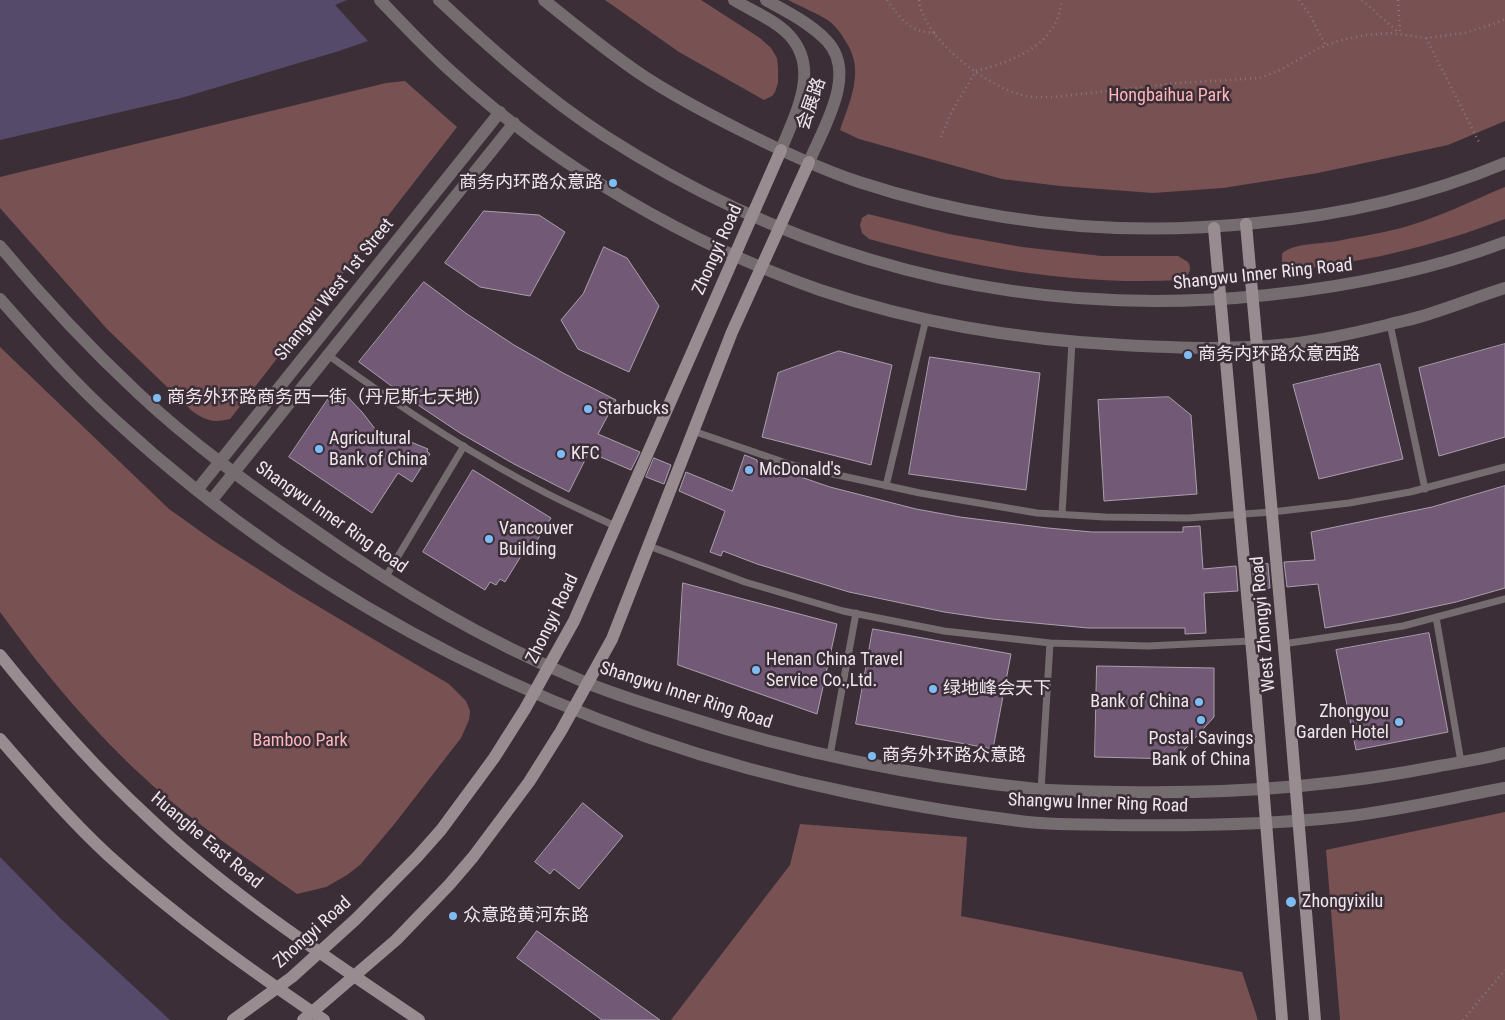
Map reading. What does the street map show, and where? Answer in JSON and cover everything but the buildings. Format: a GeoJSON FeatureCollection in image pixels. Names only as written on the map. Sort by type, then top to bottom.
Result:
{"type":"FeatureCollection","features":[{"type":"Feature","properties":{"kind":"main road","name":"Zhongyi Road"},"geometry":{"type":"LineString","coordinates":[[233,1020],[320,953],[397,878],[441,830],[494,758],[550,667],[574,621],[781,150]]}},
{"type":"Feature","properties":{"kind":"main road"},"geometry":{"type":"LineString","coordinates":[[308,1016],[412,925],[473,857],[529,782],[589,683],[612,639],[732,332],[809,162]]}},
{"type":"Feature","properties":{"kind":"main road","name":"West Zhongyi Road"},"geometry":{"type":"LineString","coordinates":[[1246,224],[1315,1020]]}},
{"type":"Feature","properties":{"kind":"main road","name":"West Zhongyi Road"},"geometry":{"type":"LineString","coordinates":[[1214,228],[1251,641],[1282,1020]]}},
{"type":"Feature","properties":{"kind":"main road","name":"Huanghe East Road"},"geometry":{"type":"LineString","coordinates":[[0,655],[82,750],[146,816],[210,870],[284,928],[419,1020]]}},
{"type":"Feature","properties":{"kind":"main road"},"geometry":{"type":"LineString","coordinates":[[0,739],[42,787],[109,855],[176,912],[252,972],[277,988],[308,1016],[324,1020]]}},
{"type":"Feature","properties":{"kind":"street"},"geometry":{"type":"LineString","coordinates":[[380,0],[455,75],[514,123],[579,171],[612,191],[664,220],[761,267],[820,290],[926,319],[978,330],[1072,342],[1157,347],[1225,348],[1290,344],[1346,335],[1426,315],[1505,288]]}},
{"type":"Feature","properties":{"kind":"street","name":"Shangwu Inner Ring Road"},"geometry":{"type":"LineString","coordinates":[[439,0],[484,43],[536,86],[603,135],[684,182],[779,228],[834,249],[875,262],[947,280],[984,287],[1076,299],[1165,302],[1220,300],[1368,281],[1450,260],[1505,242]]}},
{"type":"Feature","properties":{"kind":"street"},"geometry":{"type":"LineString","coordinates":[[544,0],[594,41],[642,75],[717,119],[781,150],[857,181],[894,193],[996,215],[1082,227],[1113,229],[1164,230],[1214,228],[1352,210],[1437,188],[1505,163]]}},
{"type":"Feature","properties":{"kind":"street","name":"会展路"},"geometry":{"type":"LineString","coordinates":[[734,0],[775,24],[789,35],[798,47],[804,61],[806,74],[803,93],[781,150]]}},
{"type":"Feature","properties":{"kind":"street","name":"会展路"},"geometry":{"type":"LineString","coordinates":[[766,0],[817,32],[828,42],[839,64],[840,79],[837,94],[809,162]]}},
{"type":"Feature","properties":{"kind":"street","name":"Shangwu West 1st Street"},"geometry":{"type":"LineString","coordinates":[[197,490],[500,112]]}},
{"type":"Feature","properties":{"kind":"street","name":"Shangwu West 1st Street"},"geometry":{"type":"LineString","coordinates":[[211,501],[514,123]]}},
{"type":"Feature","properties":{"kind":"street","name":"Shangwu Inner Ring Road"},"geometry":{"type":"LineString","coordinates":[[0,246],[84,340],[126,381],[189,437],[234,472],[384,578],[423,602],[505,646],[550,667],[589,683],[708,724],[830,755],[922,774],[1041,790],[1238,791],[1337,784],[1505,753]]}},
{"type":"Feature","properties":{"kind":"street","name":"Shangwu Inner Ring Road"},"geometry":{"type":"LineString","coordinates":[[0,299],[59,365],[114,419],[197,490],[252,533],[311,574],[387,619],[478,668],[573,710],[646,739],[798,783],[916,807],[1038,823],[1159,826],[1240,825],[1341,817],[1505,788]]}},
{"type":"Feature","properties":{"kind":"lane"},"geometry":{"type":"LineString","coordinates":[[886,486],[926,319]]}},
{"type":"Feature","properties":{"kind":"lane"},"geometry":{"type":"LineString","coordinates":[[1390,324],[1425,489]]}},
{"type":"Feature","properties":{"kind":"lane"},"geometry":{"type":"LineString","coordinates":[[1062,514],[1072,342]]}},
{"type":"Feature","properties":{"kind":"lane"},"geometry":{"type":"LineString","coordinates":[[328,355],[382,394],[464,446],[546,493],[615,526]]}},
{"type":"Feature","properties":{"kind":"lane"},"geometry":{"type":"LineString","coordinates":[[693,431],[792,464],[886,486],[1037,513],[1105,517],[1178,518],[1272,512],[1350,502],[1425,489],[1505,467]]}},
{"type":"Feature","properties":{"kind":"lane"},"geometry":{"type":"LineString","coordinates":[[384,578],[464,446]]}},
{"type":"Feature","properties":{"kind":"lane"},"geometry":{"type":"LineString","coordinates":[[649,546],[745,582],[856,613],[944,631],[1050,643],[1148,646],[1251,641]]}},
{"type":"Feature","properties":{"kind":"lane"},"geometry":{"type":"LineString","coordinates":[[1283,644],[1403,626],[1505,599]]}},
{"type":"Feature","properties":{"kind":"lane"},"geometry":{"type":"LineString","coordinates":[[830,755],[856,613]]}},
{"type":"Feature","properties":{"kind":"lane"},"geometry":{"type":"LineString","coordinates":[[1436,617],[1461,762]]}},
{"type":"Feature","properties":{"kind":"lane"},"geometry":{"type":"LineString","coordinates":[[1041,790],[1050,643]]}},
{"type":"Feature","properties":{"kind":"path"},"geometry":{"type":"LineString","coordinates":[[887,0],[906,23],[915,30],[924,33],[935,33]]}},
{"type":"Feature","properties":{"kind":"path"},"geometry":{"type":"LineString","coordinates":[[919,0],[923,13],[935,33],[946,48],[959,59],[993,83],[1018,94],[1034,97],[1053,97],[1260,78],[1338,41],[1365,35],[1391,33],[1426,38],[1465,33],[1505,19]]}},
{"type":"Feature","properties":{"kind":"path"},"geometry":{"type":"LineString","coordinates":[[941,137],[952,111],[976,71],[1006,62],[1036,47],[1051,30],[1062,0]]}},
{"type":"Feature","properties":{"kind":"path"},"geometry":{"type":"LineString","coordinates":[[1299,0],[1310,15],[1326,46]]}},
{"type":"Feature","properties":{"kind":"path"},"geometry":{"type":"LineString","coordinates":[[1362,0],[1400,34]]}},
{"type":"Feature","properties":{"kind":"path"},"geometry":{"type":"LineString","coordinates":[[1398,0],[1400,34]]}},
{"type":"Feature","properties":{"kind":"path"},"geometry":{"type":"LineString","coordinates":[[1426,38],[1479,142]]}},
{"type":"Feature","properties":{"kind":"path"},"geometry":{"type":"LineString","coordinates":[[1463,1020],[1505,970]]}},
{"type":"Feature","properties":{"kind":"green space"},"geometry":{"type":"Polygon","coordinates":[[[605,0],[701,0],[760,38],[771,48],[777,58],[778,67],[778,83],[775,92],[764,100],[679,52],[605,0]]]}},
{"type":"Feature","properties":{"kind":"green space","name":"Hongbaihua Park"},"geometry":{"type":"Polygon","coordinates":[[[788,0],[1505,0],[1505,121],[1448,145],[1318,173],[1223,188],[1153,193],[1060,186],[1002,179],[859,139],[840,130],[854,86],[855,75],[852,53],[832,23],[788,0]]]}},
{"type":"Feature","properties":{"kind":"green space"},"geometry":{"type":"Polygon","coordinates":[[[405,81],[457,127],[230,419],[210,420],[192,411],[107,329],[0,208],[0,177],[386,83],[405,81]]]}},
{"type":"Feature","properties":{"kind":"green space"},"geometry":{"type":"Polygon","coordinates":[[[1505,187],[1505,219],[1464,234],[1401,251],[1319,267],[1294,268],[1288,267],[1282,261],[1282,254],[1292,248],[1391,231],[1445,213],[1505,187]]]}},
{"type":"Feature","properties":{"kind":"green space"},"geometry":{"type":"Polygon","coordinates":[[[868,214],[949,234],[1022,247],[1102,256],[1178,256],[1188,262],[1190,270],[1188,275],[1181,280],[1142,281],[1063,277],[984,266],[869,239],[862,233],[860,225],[862,218],[868,214]]]}},
{"type":"Feature","properties":{"kind":"green space","name":"Bamboo Park"},"geometry":{"type":"Polygon","coordinates":[[[0,347],[169,509],[214,541],[294,592],[449,684],[466,701],[470,711],[469,720],[461,738],[396,822],[360,865],[347,875],[326,887],[297,894],[205,828],[152,785],[90,724],[35,658],[0,612],[0,347]]]}},
{"type":"Feature","properties":{"kind":"green space"},"geometry":{"type":"Polygon","coordinates":[[[1505,812],[1505,1020],[1340,1020],[1326,850],[1505,812]]]}},
{"type":"Feature","properties":{"kind":"green space"},"geometry":{"type":"Polygon","coordinates":[[[800,824],[967,837],[961,916],[1242,972],[1258,1020],[671,1020],[790,865],[800,824]]]}},
{"type":"Feature","properties":{"kind":"shaded area"},"geometry":{"type":"Polygon","coordinates":[[[0,0],[347,0],[335,5],[368,41],[181,98],[0,140],[0,0]]]}},
{"type":"Feature","properties":{"kind":"shaded area"},"geometry":{"type":"Polygon","coordinates":[[[0,857],[61,919],[170,1020],[0,1020],[0,857]]]}},
{"type":"Feature","properties":{"kind":"place","name":"商务内环路众意路"},"geometry":{"type":"Point","coordinates":[613,183]}},
{"type":"Feature","properties":{"kind":"place","name":"商务内环路众意西路"},"geometry":{"type":"Point","coordinates":[1188,355]}},
{"type":"Feature","properties":{"kind":"place","name":"商务外环路商务西一街（丹尼斯七天地）"},"geometry":{"type":"Point","coordinates":[157,398]}},
{"type":"Feature","properties":{"kind":"place","name":"Starbucks"},"geometry":{"type":"Point","coordinates":[588,409]}},
{"type":"Feature","properties":{"kind":"place","name":"Agricultural Bank of China"},"geometry":{"type":"Point","coordinates":[319,449]}},
{"type":"Feature","properties":{"kind":"place","name":"KFC"},"geometry":{"type":"Point","coordinates":[561,454]}},
{"type":"Feature","properties":{"kind":"place","name":"McDonald's"},"geometry":{"type":"Point","coordinates":[749,470]}},
{"type":"Feature","properties":{"kind":"place","name":"Vancouver Building"},"geometry":{"type":"Point","coordinates":[489,539]}},
{"type":"Feature","properties":{"kind":"place","name":"Henan China Travel Service Co.,Ltd."},"geometry":{"type":"Point","coordinates":[756,670]}},
{"type":"Feature","properties":{"kind":"place","name":"绿地峰会天下"},"geometry":{"type":"Point","coordinates":[933,689]}},
{"type":"Feature","properties":{"kind":"place","name":"Bank of China"},"geometry":{"type":"Point","coordinates":[1199,702]}},
{"type":"Feature","properties":{"kind":"place","name":"Postal Savings Bank of China"},"geometry":{"type":"Point","coordinates":[1201,720]}},
{"type":"Feature","properties":{"kind":"place","name":"Zhongyou Garden Hotel"},"geometry":{"type":"Point","coordinates":[1399,722]}},
{"type":"Feature","properties":{"kind":"place","name":"商务外环路众意路"},"geometry":{"type":"Point","coordinates":[872,756]}},
{"type":"Feature","properties":{"kind":"place","name":"Zhongyixilu"},"geometry":{"type":"Point","coordinates":[1291,902]}},
{"type":"Feature","properties":{"kind":"place","name":"众意路黄河东路"},"geometry":{"type":"Point","coordinates":[453,916]}}]}
